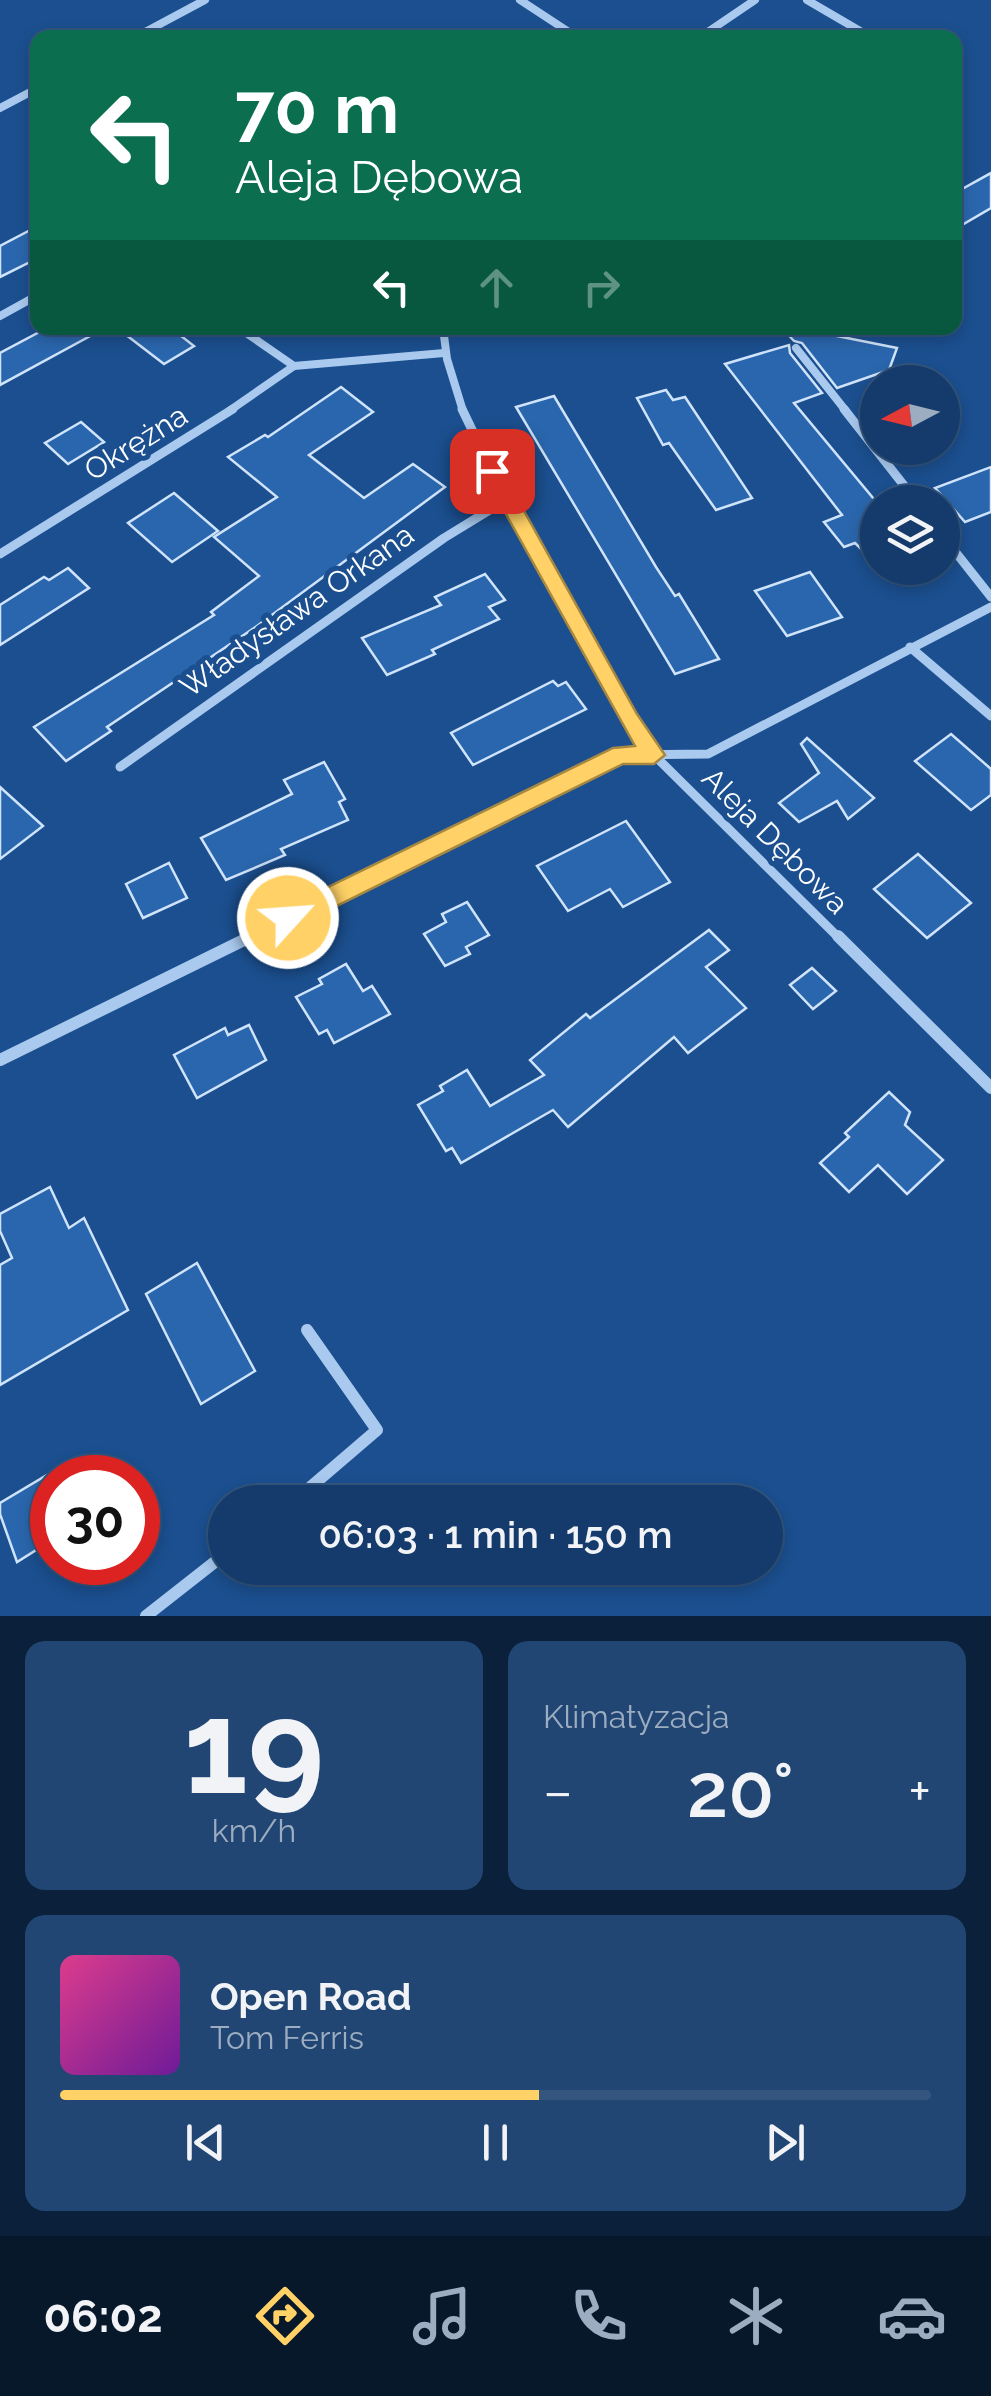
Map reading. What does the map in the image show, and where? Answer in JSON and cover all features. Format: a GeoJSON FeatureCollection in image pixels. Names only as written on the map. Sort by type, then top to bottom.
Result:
{"type":"FeatureCollection","features":[{"type":"Feature","properties":{"kind":"street"},"geometry":{"type":"LineString","coordinates":[[149,30],[206,0]]}},
{"type":"Feature","properties":{"kind":"street"},"geometry":{"type":"LineString","coordinates":[[520,0],[566,30]]}},
{"type":"Feature","properties":{"kind":"street"},"geometry":{"type":"LineString","coordinates":[[712,30],[755,0]]}},
{"type":"Feature","properties":{"kind":"street"},"geometry":{"type":"LineString","coordinates":[[807,0],[858,30]]}},
{"type":"Feature","properties":{"kind":"street"},"geometry":{"type":"LineString","coordinates":[[0,108],[30,92]]}},
{"type":"Feature","properties":{"kind":"street"},"geometry":{"type":"LineString","coordinates":[[0,316],[30,299]]}},
{"type":"Feature","properties":{"kind":"street"},"geometry":{"type":"LineString","coordinates":[[248,335],[294,366]]}},
{"type":"Feature","properties":{"kind":"street","name":"Aleja Dębowa"},"geometry":{"type":"LineString","coordinates":[[443,335],[444,354],[465,414],[506,500],[629,720],[654,755],[991,1088]]}},
{"type":"Feature","properties":{"kind":"street"},"geometry":{"type":"LineString","coordinates":[[796,348],[904,485]]}},
{"type":"Feature","properties":{"kind":"street","name":"Okrężna"},"geometry":{"type":"LineString","coordinates":[[0,554],[258,394],[294,366],[330,360],[444,354]]}},
{"type":"Feature","properties":{"kind":"street","name":"Władysława Orkana"},"geometry":{"type":"LineString","coordinates":[[120,766],[444,538],[506,500]]}},
{"type":"Feature","properties":{"kind":"street"},"geometry":{"type":"LineString","coordinates":[[960,558],[991,597]]}},
{"type":"Feature","properties":{"kind":"street"},"geometry":{"type":"LineString","coordinates":[[0,1060],[591,768],[621,755],[708,754],[991,606]]}},
{"type":"Feature","properties":{"kind":"street"},"geometry":{"type":"LineString","coordinates":[[910,647],[991,716]]}},
{"type":"Feature","properties":{"kind":"street"},"geometry":{"type":"LineString","coordinates":[[306,1330],[377,1430],[314,1485]]}},
{"type":"Feature","properties":{"kind":"street"},"geometry":{"type":"LineString","coordinates":[[146,1616],[208,1566]]}},
{"type":"Feature","properties":{"kind":"building"},"geometry":{"type":"Polygon","coordinates":[[[991,173],[991,208],[962,225],[962,189],[991,173]]]}},
{"type":"Feature","properties":{"kind":"building"},"geometry":{"type":"Polygon","coordinates":[[[30,230],[30,262],[0,277],[0,246],[30,230]]]}},
{"type":"Feature","properties":{"kind":"building"},"geometry":{"type":"Polygon","coordinates":[[[34,335],[92,335],[0,385],[0,353],[34,335]]]}},
{"type":"Feature","properties":{"kind":"building"},"geometry":{"type":"Polygon","coordinates":[[[126,335],[180,335],[194,346],[164,364],[126,335]]]}},
{"type":"Feature","properties":{"kind":"building"},"geometry":{"type":"Polygon","coordinates":[[[788,335],[832,335],[897,348],[891,365],[860,365],[860,380],[837,388],[802,343],[788,335]]]}},
{"type":"Feature","properties":{"kind":"building"},"geometry":{"type":"Polygon","coordinates":[[[789,345],[790,353],[822,393],[794,403],[862,485],[860,548],[855,543],[844,547],[824,522],[842,515],[725,364],[789,345]]]}},
{"type":"Feature","properties":{"kind":"building"},"geometry":{"type":"Polygon","coordinates":[[[341,387],[373,412],[309,455],[364,498],[413,464],[445,487],[257,626],[107,727],[111,731],[66,761],[34,727],[214,615],[211,612],[259,576],[214,537],[277,497],[228,457],[265,435],[268,437],[341,387]]]}},
{"type":"Feature","properties":{"kind":"building"},"geometry":{"type":"Polygon","coordinates":[[[666,390],[673,400],[685,397],[752,498],[716,510],[669,443],[663,445],[637,398],[666,390]]]}},
{"type":"Feature","properties":{"kind":"building"},"geometry":{"type":"Polygon","coordinates":[[[554,396],[656,567],[675,596],[679,594],[719,659],[675,674],[516,407],[554,396]]]}},
{"type":"Feature","properties":{"kind":"building"},"geometry":{"type":"Polygon","coordinates":[[[81,422],[104,442],[68,464],[45,443],[81,422]]]}},
{"type":"Feature","properties":{"kind":"building"},"geometry":{"type":"Polygon","coordinates":[[[991,467],[991,512],[965,522],[960,516],[960,485],[943,485],[991,467]]]}},
{"type":"Feature","properties":{"kind":"building"},"geometry":{"type":"Polygon","coordinates":[[[174,493],[218,531],[172,562],[128,523],[174,493]]]}},
{"type":"Feature","properties":{"kind":"building"},"geometry":{"type":"Polygon","coordinates":[[[68,568],[89,588],[0,645],[0,605],[44,577],[49,580],[68,568]]]}},
{"type":"Feature","properties":{"kind":"building"},"geometry":{"type":"Polygon","coordinates":[[[810,572],[842,617],[787,636],[755,591],[810,572]]]}},
{"type":"Feature","properties":{"kind":"building"},"geometry":{"type":"Polygon","coordinates":[[[485,574],[505,600],[489,607],[499,619],[387,675],[362,638],[441,605],[435,597],[485,574]]]}},
{"type":"Feature","properties":{"kind":"building"},"geometry":{"type":"Polygon","coordinates":[[[553,681],[558,686],[566,682],[586,709],[473,765],[451,733],[553,681]]]}},
{"type":"Feature","properties":{"kind":"building"},"geometry":{"type":"Polygon","coordinates":[[[951,734],[991,769],[991,795],[971,810],[915,761],[951,734]]]}},
{"type":"Feature","properties":{"kind":"building"},"geometry":{"type":"Polygon","coordinates":[[[807,738],[874,798],[848,819],[837,801],[799,822],[779,803],[819,773],[801,744],[807,738]]]}},
{"type":"Feature","properties":{"kind":"building"},"geometry":{"type":"Polygon","coordinates":[[[324,762],[345,799],[339,802],[348,820],[281,849],[285,855],[226,880],[201,838],[292,794],[284,780],[324,762]]]}},
{"type":"Feature","properties":{"kind":"building"},"geometry":{"type":"Polygon","coordinates":[[[0,787],[43,826],[0,859],[0,787]]]}},
{"type":"Feature","properties":{"kind":"building"},"geometry":{"type":"Polygon","coordinates":[[[626,821],[670,882],[623,907],[610,889],[568,911],[537,866],[626,821]]]}},
{"type":"Feature","properties":{"kind":"building"},"geometry":{"type":"Polygon","coordinates":[[[918,854],[971,903],[927,938],[874,889],[918,854]]]}},
{"type":"Feature","properties":{"kind":"building"},"geometry":{"type":"Polygon","coordinates":[[[169,863],[187,898],[143,918],[126,884],[169,863]]]}},
{"type":"Feature","properties":{"kind":"building"},"geometry":{"type":"Polygon","coordinates":[[[467,902],[489,935],[466,947],[470,954],[445,966],[424,934],[446,922],[442,914],[467,902]]]}},
{"type":"Feature","properties":{"kind":"building"},"geometry":{"type":"Polygon","coordinates":[[[709,930],[729,950],[706,967],[746,1008],[688,1053],[674,1037],[568,1127],[553,1110],[461,1163],[452,1148],[446,1151],[418,1105],[443,1091],[440,1086],[467,1070],[490,1106],[544,1075],[530,1060],[586,1014],[590,1018],[709,930]]]}},
{"type":"Feature","properties":{"kind":"building"},"geometry":{"type":"Polygon","coordinates":[[[346,964],[363,991],[372,986],[390,1014],[334,1043],[327,1030],[319,1034],[296,997],[322,984],[319,979],[346,964]]]}},
{"type":"Feature","properties":{"kind":"building"},"geometry":{"type":"Polygon","coordinates":[[[812,968],[836,991],[813,1009],[790,985],[812,968]]]}},
{"type":"Feature","properties":{"kind":"building"},"geometry":{"type":"Polygon","coordinates":[[[249,1025],[266,1060],[197,1098],[174,1055],[225,1028],[228,1035],[249,1025]]]}},
{"type":"Feature","properties":{"kind":"building"},"geometry":{"type":"Polygon","coordinates":[[[889,1092],[910,1112],[905,1125],[943,1160],[907,1194],[878,1165],[849,1192],[820,1163],[889,1092]]]}},
{"type":"Feature","properties":{"kind":"building"},"geometry":{"type":"Polygon","coordinates":[[[50,1187],[69,1228],[84,1218],[128,1310],[0,1385],[0,1265],[12,1258],[0,1231],[0,1214],[50,1187]]]}},
{"type":"Feature","properties":{"kind":"building"},"geometry":{"type":"Polygon","coordinates":[[[197,1263],[255,1371],[201,1404],[146,1294],[197,1263]]]}},
{"type":"Feature","properties":{"kind":"building"},"geometry":{"type":"Polygon","coordinates":[[[30,1485],[30,1554],[17,1562],[0,1514],[0,1503],[30,1485]]]}},
{"type":"Feature","properties":{"kind":"route"},"geometry":{"type":"LineString","coordinates":[[288,918],[591,768],[621,755],[654,755],[629,720],[492,471]]}}]}
